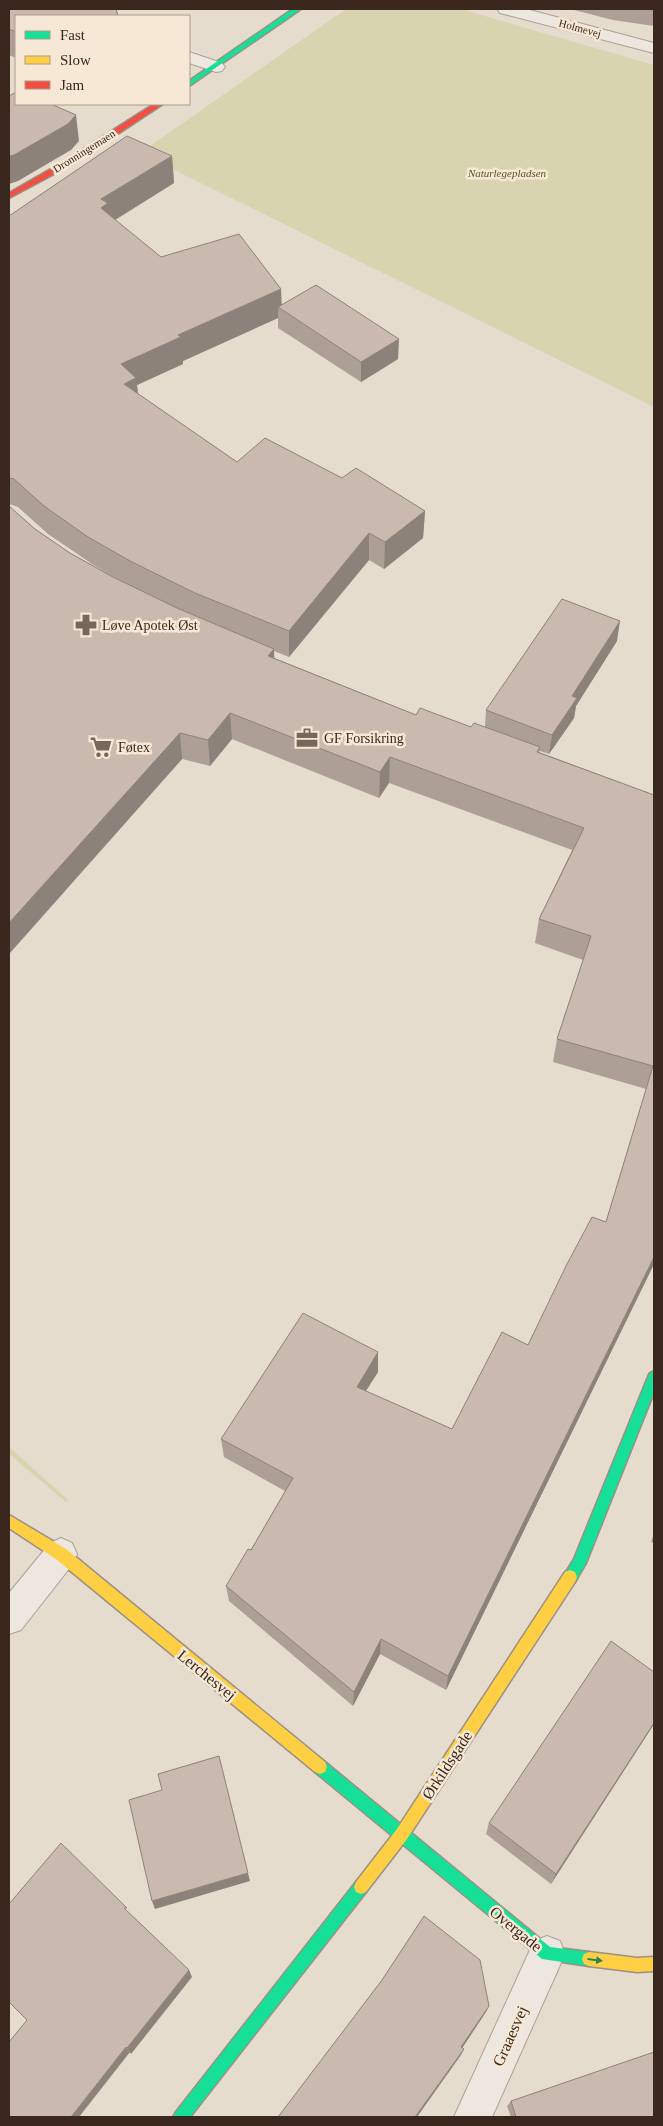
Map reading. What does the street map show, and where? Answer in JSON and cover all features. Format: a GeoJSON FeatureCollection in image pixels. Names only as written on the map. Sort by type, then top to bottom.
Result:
{"type":"FeatureCollection","features":[{"type":"Feature","properties":{"kind":"street"},"geometry":{"type":"LineString","coordinates":[[190,83],[297,9]]}},
{"type":"Feature","properties":{"kind":"street","name":"Holmevej"},"geometry":{"type":"LineString","coordinates":[[506,9],[654,48]]}},
{"type":"Feature","properties":{"kind":"street"},"geometry":{"type":"LineString","coordinates":[[190,57],[216,66]]}},
{"type":"Feature","properties":{"kind":"street","name":"Dronningemaen"},"geometry":{"type":"LineString","coordinates":[[9,196],[66,164],[157,105]]}},
{"type":"Feature","properties":{"kind":"street","name":"Ørkildsgade"},"geometry":{"type":"LineString","coordinates":[[181,2117],[402,1834],[579,1563],[654,1377]]}},
{"type":"Feature","properties":{"kind":"street","name":"Lerchesvej"},"geometry":{"type":"LineString","coordinates":[[9,1521],[61,1554],[402,1834]]}},
{"type":"Feature","properties":{"kind":"street"},"geometry":{"type":"LineString","coordinates":[[9,1618],[61,1554]]}},
{"type":"Feature","properties":{"kind":"street","name":"Overgade"},"geometry":{"type":"LineString","coordinates":[[402,1834],[547,1954],[637,1965],[654,1964]]}},
{"type":"Feature","properties":{"kind":"street","name":"Graaesvej"},"geometry":{"type":"LineString","coordinates":[[473,2117],[547,1954]]}},
{"type":"Feature","properties":{"kind":"green space","name":"Naturlegepladsen"},"geometry":{"type":"Polygon","coordinates":[[[346,9],[461,9],[654,65],[654,407],[140,153],[346,9]]]}},
{"type":"Feature","properties":{"kind":"green space"},"geometry":{"type":"Polygon","coordinates":[[[9,1447],[68,1500],[66,1502],[9,1454],[9,1447]]]}},
{"type":"Feature","properties":{"kind":"building"},"geometry":{"type":"Polygon","coordinates":[[[9,9],[116,9],[118,15],[15,15],[15,32],[9,29],[9,9]]]}},
{"type":"Feature","properties":{"kind":"building"},"geometry":{"type":"Polygon","coordinates":[[[15,93],[15,105],[53,105],[76,115],[68,124],[14,155],[9,156],[9,96],[15,93]]]}},
{"type":"Feature","properties":{"kind":"building"},"geometry":{"type":"Polygon","coordinates":[[[127,136],[172,156],[101,199],[108,203],[101,208],[161,257],[239,234],[281,289],[178,335],[181,337],[121,364],[136,378],[124,384],[237,462],[265,438],[342,478],[356,468],[425,511],[385,542],[369,533],[289,631],[195,593],[132,562],[88,537],[44,506],[14,479],[9,478],[9,216],[127,136]]]}},
{"type":"Feature","properties":{"kind":"building"},"geometry":{"type":"Polygon","coordinates":[[[316,285],[399,339],[361,362],[278,307],[316,285]]]}},
{"type":"Feature","properties":{"kind":"building"},"geometry":{"type":"Polygon","coordinates":[[[9,506],[35,529],[70,553],[113,577],[177,608],[274,649],[268,656],[416,715],[420,708],[471,727],[474,723],[540,747],[537,752],[654,795],[654,1257],[448,1676],[381,1639],[354,1692],[226,1586],[248,1549],[251,1550],[293,1478],[221,1439],[303,1313],[378,1352],[357,1387],[452,1429],[502,1332],[528,1345],[592,1217],[606,1222],[653,1066],[557,1039],[591,936],[539,919],[584,828],[390,757],[380,772],[230,713],[208,740],[180,733],[9,923],[9,506]]]}},
{"type":"Feature","properties":{"kind":"building"},"geometry":{"type":"Polygon","coordinates":[[[562,599],[620,621],[572,696],[577,698],[552,735],[486,710],[562,599]]]}},
{"type":"Feature","properties":{"kind":"building"},"geometry":{"type":"Polygon","coordinates":[[[611,1641],[654,1672],[654,1723],[556,1874],[489,1823],[611,1641]]]}},
{"type":"Feature","properties":{"kind":"building"},"geometry":{"type":"Polygon","coordinates":[[[219,1756],[248,1873],[152,1901],[129,1800],[162,1790],[158,1774],[219,1756]]]}},
{"type":"Feature","properties":{"kind":"building"},"geometry":{"type":"Polygon","coordinates":[[[61,1843],[127,1908],[124,1908],[189,1970],[71,2117],[9,2117],[9,2042],[27,2020],[9,2002],[9,1904],[61,1843]]]}},
{"type":"Feature","properties":{"kind":"building"},"geometry":{"type":"Polygon","coordinates":[[[424,1916],[480,1960],[489,2006],[461,2047],[464,2049],[415,2117],[278,2117],[382,1980],[424,1916]]]}},
{"type":"Feature","properties":{"kind":"building"},"geometry":{"type":"Polygon","coordinates":[[[654,2052],[654,2117],[516,2117],[511,2101],[654,2052]]]}},
{"type":"Feature","properties":{"kind":"traffic: fast"},"geometry":{"type":"LineString","coordinates":[[190,83],[297,9]]}},
{"type":"Feature","properties":{"kind":"traffic: fast"},"geometry":{"type":"LineString","coordinates":[[570,1577],[579,1563],[654,1377]]}},
{"type":"Feature","properties":{"kind":"traffic: fast"},"geometry":{"type":"LineString","coordinates":[[320,1767],[547,1954],[589,1959]]}},
{"type":"Feature","properties":{"kind":"traffic: fast"},"geometry":{"type":"LineString","coordinates":[[181,2117],[361,1887]]}},
{"type":"Feature","properties":{"kind":"traffic: slow"},"geometry":{"type":"LineString","coordinates":[[9,1521],[61,1554],[320,1767]]}},
{"type":"Feature","properties":{"kind":"traffic: slow"},"geometry":{"type":"LineString","coordinates":[[361,1887],[402,1834],[570,1577]]}},
{"type":"Feature","properties":{"kind":"traffic: slow"},"geometry":{"type":"LineString","coordinates":[[589,1959],[637,1965],[654,1964]]}},
{"type":"Feature","properties":{"kind":"traffic: jam"},"geometry":{"type":"LineString","coordinates":[[9,196],[66,164],[157,105]]}},
{"type":"Feature","properties":{"kind":"place","name":"Løve Apotek Øst"},"geometry":{"type":"Point","coordinates":[86,625]}},
{"type":"Feature","properties":{"kind":"place","name":"GF Forsikring"},"geometry":{"type":"Point","coordinates":[307,738]}},
{"type":"Feature","properties":{"kind":"place","name":"Føtex"},"geometry":{"type":"Point","coordinates":[101,747]}}]}
